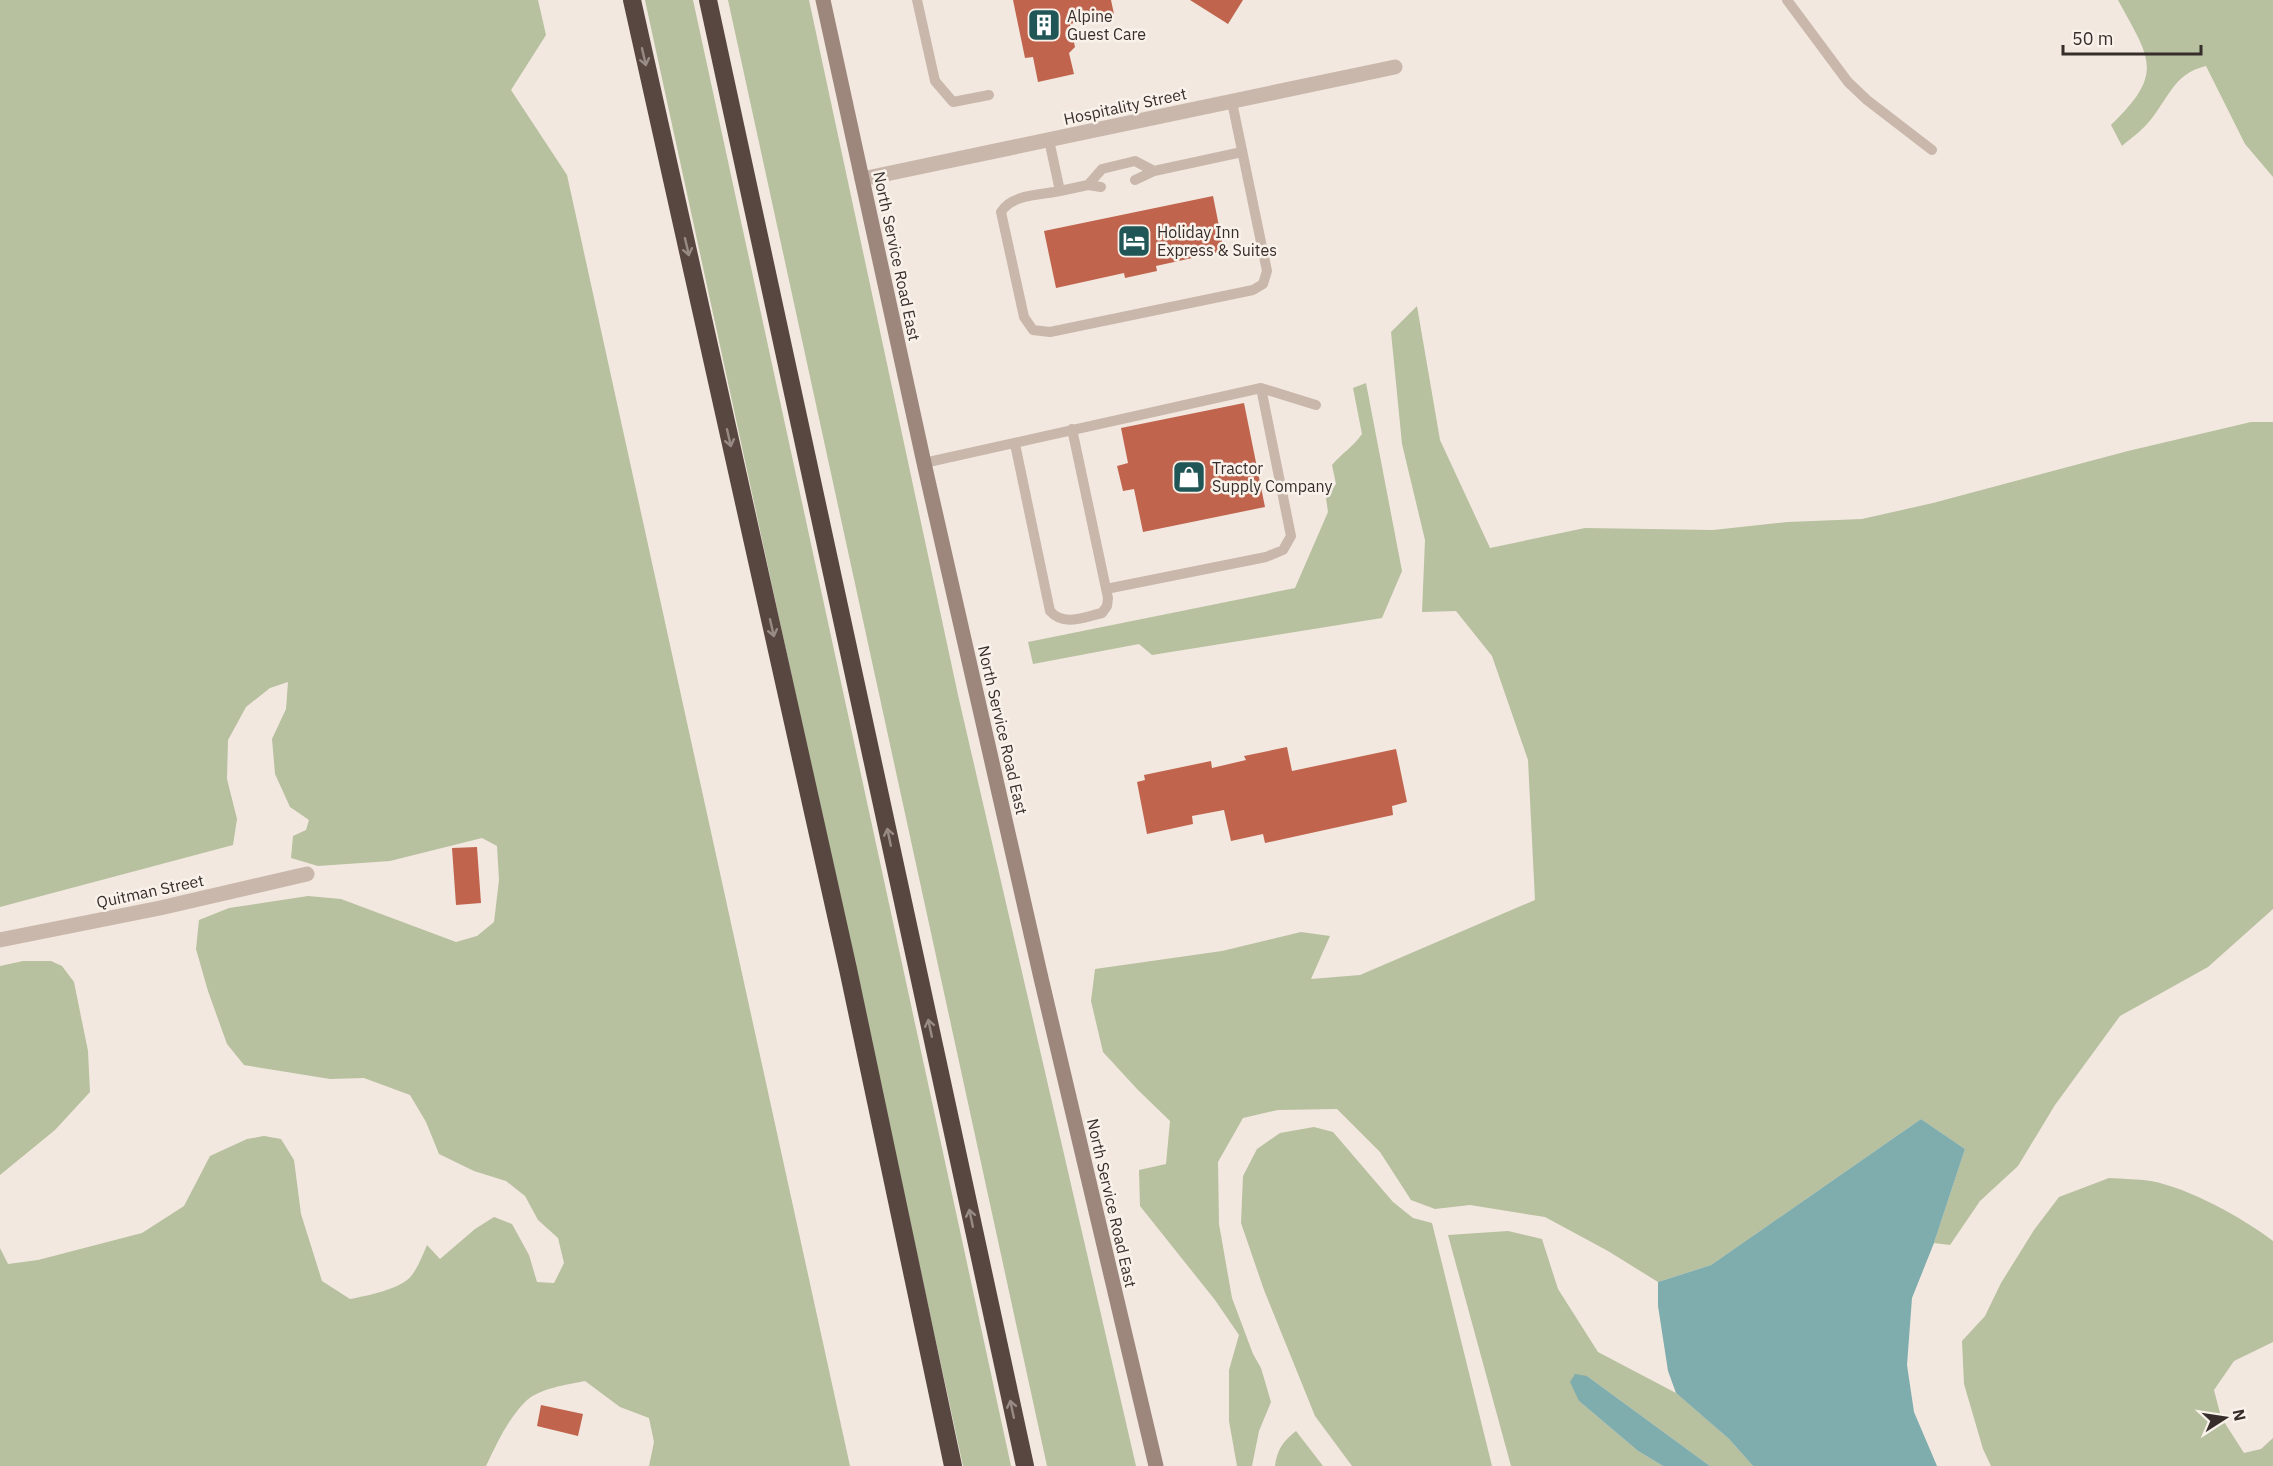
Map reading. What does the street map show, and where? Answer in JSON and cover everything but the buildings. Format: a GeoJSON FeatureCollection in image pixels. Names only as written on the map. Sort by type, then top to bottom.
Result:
{"type":"FeatureCollection","features":[{"type":"Feature","properties":{"kind":"highway"},"geometry":{"type":"LineString","coordinates":[[632,0],[843,946],[953,1466]]}},
{"type":"Feature","properties":{"kind":"highway"},"geometry":{"type":"LineString","coordinates":[[708,0],[1025,1466]]}},
{"type":"Feature","properties":{"kind":"street","name":"North Service Road East"},"geometry":{"type":"LineString","coordinates":[[823,0],[924,463],[1041,978],[1156,1466]]}},
{"type":"Feature","properties":{"kind":"street","name":"Hospitality Street"},"geometry":{"type":"LineString","coordinates":[[862,179],[1395,67]]}},
{"type":"Feature","properties":{"kind":"street","name":"Quitman Street"},"geometry":{"type":"LineString","coordinates":[[0,940],[160,908],[307,874]]}},
{"type":"Feature","properties":{"kind":"lane"},"geometry":{"type":"LineString","coordinates":[[917,0],[935,81],[953,102],[989,94]]}},
{"type":"Feature","properties":{"kind":"lane"},"geometry":{"type":"LineString","coordinates":[[1787,0],[1848,82],[1932,150]]}},
{"type":"Feature","properties":{"kind":"lane"},"geometry":{"type":"LineString","coordinates":[[1101,187],[1088,185],[1013,200],[1005,205],[1001,212],[1024,317],[1033,330],[1050,332],[1253,290],[1263,284],[1267,271],[1232,102]]}},
{"type":"Feature","properties":{"kind":"lane"},"geometry":{"type":"LineString","coordinates":[[1049,140],[1060,191]]}},
{"type":"Feature","properties":{"kind":"lane"},"geometry":{"type":"LineString","coordinates":[[1135,180],[1154,171],[1242,153]]}},
{"type":"Feature","properties":{"kind":"lane"},"geometry":{"type":"LineString","coordinates":[[1088,185],[1102,169],[1135,161],[1154,171]]}},
{"type":"Feature","properties":{"kind":"lane"},"geometry":{"type":"LineString","coordinates":[[924,463],[1261,388],[1316,405]]}},
{"type":"Feature","properties":{"kind":"lane"},"geometry":{"type":"LineString","coordinates":[[1106,590],[1266,557],[1283,550],[1291,536],[1261,388]]}},
{"type":"Feature","properties":{"kind":"lane"},"geometry":{"type":"LineString","coordinates":[[1015,444],[1050,611],[1056,618],[1065,621],[1102,613],[1107,606],[1106,590],[1072,429]]}},
{"type":"Feature","properties":{"kind":"green space"},"geometry":{"type":"Polygon","coordinates":[[[0,0],[538,0],[546,35],[511,90],[567,175],[850,1466],[649,1466],[654,1442],[649,1418],[620,1407],[585,1381],[546,1390],[526,1401],[508,1423],[486,1466],[0,1466],[0,1248],[8,1264],[38,1260],[142,1233],[184,1206],[210,1156],[247,1139],[264,1136],[281,1139],[294,1160],[301,1214],[322,1281],[350,1299],[383,1291],[400,1284],[414,1272],[427,1245],[440,1259],[475,1229],[494,1217],[512,1224],[529,1255],[537,1282],[554,1283],[564,1263],[558,1238],[538,1220],[525,1196],[506,1181],[474,1171],[439,1154],[426,1122],[410,1095],[364,1078],[330,1079],[244,1065],[227,1044],[196,949],[199,920],[229,908],[308,896],[341,899],[456,942],[477,936],[494,922],[499,880],[497,846],[482,838],[390,861],[318,866],[291,858],[293,836],[306,830],[309,820],[290,807],[275,774],[272,739],[286,709],[288,682],[270,688],[246,707],[228,740],[227,779],[237,819],[233,845],[0,907],[0,0]]]}},
{"type":"Feature","properties":{"kind":"green space"},"geometry":{"type":"Polygon","coordinates":[[[645,0],[693,0],[1011,1466],[963,1466],[645,0]]]}},
{"type":"Feature","properties":{"kind":"green space"},"geometry":{"type":"Polygon","coordinates":[[[728,0],[809,0],[958,695],[1136,1466],[1047,1466],[728,0]]]}},
{"type":"Feature","properties":{"kind":"green space"},"geometry":{"type":"Polygon","coordinates":[[[2118,0],[2273,0],[2273,177],[2245,144],[2206,66],[2185,75],[2147,124],[2122,146],[2111,125],[2139,92],[2147,65],[2138,37],[2118,0]]]}},
{"type":"Feature","properties":{"kind":"green space"},"geometry":{"type":"Polygon","coordinates":[[[1417,306],[1440,440],[1490,548],[1585,528],[1713,530],[1788,522],[1862,519],[1933,503],[2128,451],[2251,422],[2273,422],[2273,909],[2208,967],[2120,1016],[2055,1105],[2018,1166],[1980,1201],[1950,1245],[1934,1243],[1965,1149],[1921,1119],[1711,1265],[1658,1282],[1608,1251],[1545,1217],[1470,1205],[1435,1209],[1411,1200],[1380,1152],[1337,1109],[1278,1110],[1243,1118],[1218,1162],[1219,1224],[1232,1298],[1253,1354],[1261,1368],[1271,1402],[1259,1431],[1252,1466],[1237,1466],[1229,1421],[1229,1370],[1239,1335],[1215,1300],[1140,1206],[1139,1170],[1166,1164],[1170,1121],[1103,1052],[1091,1001],[1095,969],[1222,951],[1301,932],[1330,936],[1311,979],[1360,975],[1535,900],[1528,760],[1492,656],[1456,611],[1422,612],[1425,540],[1402,444],[1391,332],[1417,306]]]}},
{"type":"Feature","properties":{"kind":"green space"},"geometry":{"type":"Polygon","coordinates":[[[1366,383],[1402,571],[1382,618],[1152,655],[1139,644],[1033,664],[1028,642],[1295,588],[1328,512],[1326,498],[1336,484],[1332,465],[1362,434],[1353,388],[1366,383]]]}},
{"type":"Feature","properties":{"kind":"green space"},"geometry":{"type":"Polygon","coordinates":[[[23,961],[51,961],[62,966],[74,982],[88,1051],[90,1092],[55,1130],[0,1175],[0,966],[23,961]]]}},
{"type":"Feature","properties":{"kind":"green space"},"geometry":{"type":"Polygon","coordinates":[[[1314,1127],[1333,1132],[1393,1202],[1413,1218],[1432,1223],[1492,1466],[1352,1466],[1315,1416],[1264,1290],[1241,1223],[1243,1176],[1257,1149],[1280,1133],[1314,1127]]]}},
{"type":"Feature","properties":{"kind":"green space"},"geometry":{"type":"Polygon","coordinates":[[[2109,1178],[2151,1181],[2182,1190],[2231,1214],[2273,1241],[2273,1342],[2234,1361],[2214,1390],[2221,1417],[2244,1453],[2261,1449],[2273,1438],[2273,1466],[1991,1466],[1983,1449],[1964,1384],[1962,1341],[1985,1316],[2001,1283],[2034,1230],[2059,1197],[2109,1178]]]}},
{"type":"Feature","properties":{"kind":"green space"},"geometry":{"type":"Polygon","coordinates":[[[1508,1231],[1542,1239],[1558,1289],[1598,1352],[1676,1393],[1729,1439],[1753,1466],[1710,1466],[1587,1376],[1579,1401],[1638,1451],[1663,1466],[1511,1466],[1448,1235],[1508,1231]]]}},
{"type":"Feature","properties":{"kind":"green space"},"geometry":{"type":"Polygon","coordinates":[[[1296,1431],[1323,1466],[1275,1466],[1281,1446],[1296,1431]]]}},
{"type":"Feature","properties":{"kind":"water"},"geometry":{"type":"Polygon","coordinates":[[[1921,1119],[1965,1149],[1934,1243],[1912,1298],[1907,1365],[1914,1412],[1937,1466],[1753,1466],[1729,1439],[1676,1393],[1668,1371],[1658,1306],[1658,1282],[1711,1265],[1921,1119]]]}},
{"type":"Feature","properties":{"kind":"water"},"geometry":{"type":"Polygon","coordinates":[[[1575,1374],[1587,1376],[1710,1466],[1663,1466],[1638,1451],[1579,1401],[1570,1382],[1575,1374]]]}},
{"type":"Feature","properties":{"kind":"place","name":"Alpine Guest Care"},"geometry":{"type":"Point","coordinates":[1044,25]}},
{"type":"Feature","properties":{"kind":"place","name":"Holiday Inn Express & Suites"},"geometry":{"type":"Point","coordinates":[1134,241]}},
{"type":"Feature","properties":{"kind":"place","name":"Tractor Supply Company"},"geometry":{"type":"Point","coordinates":[1189,477]}}]}
